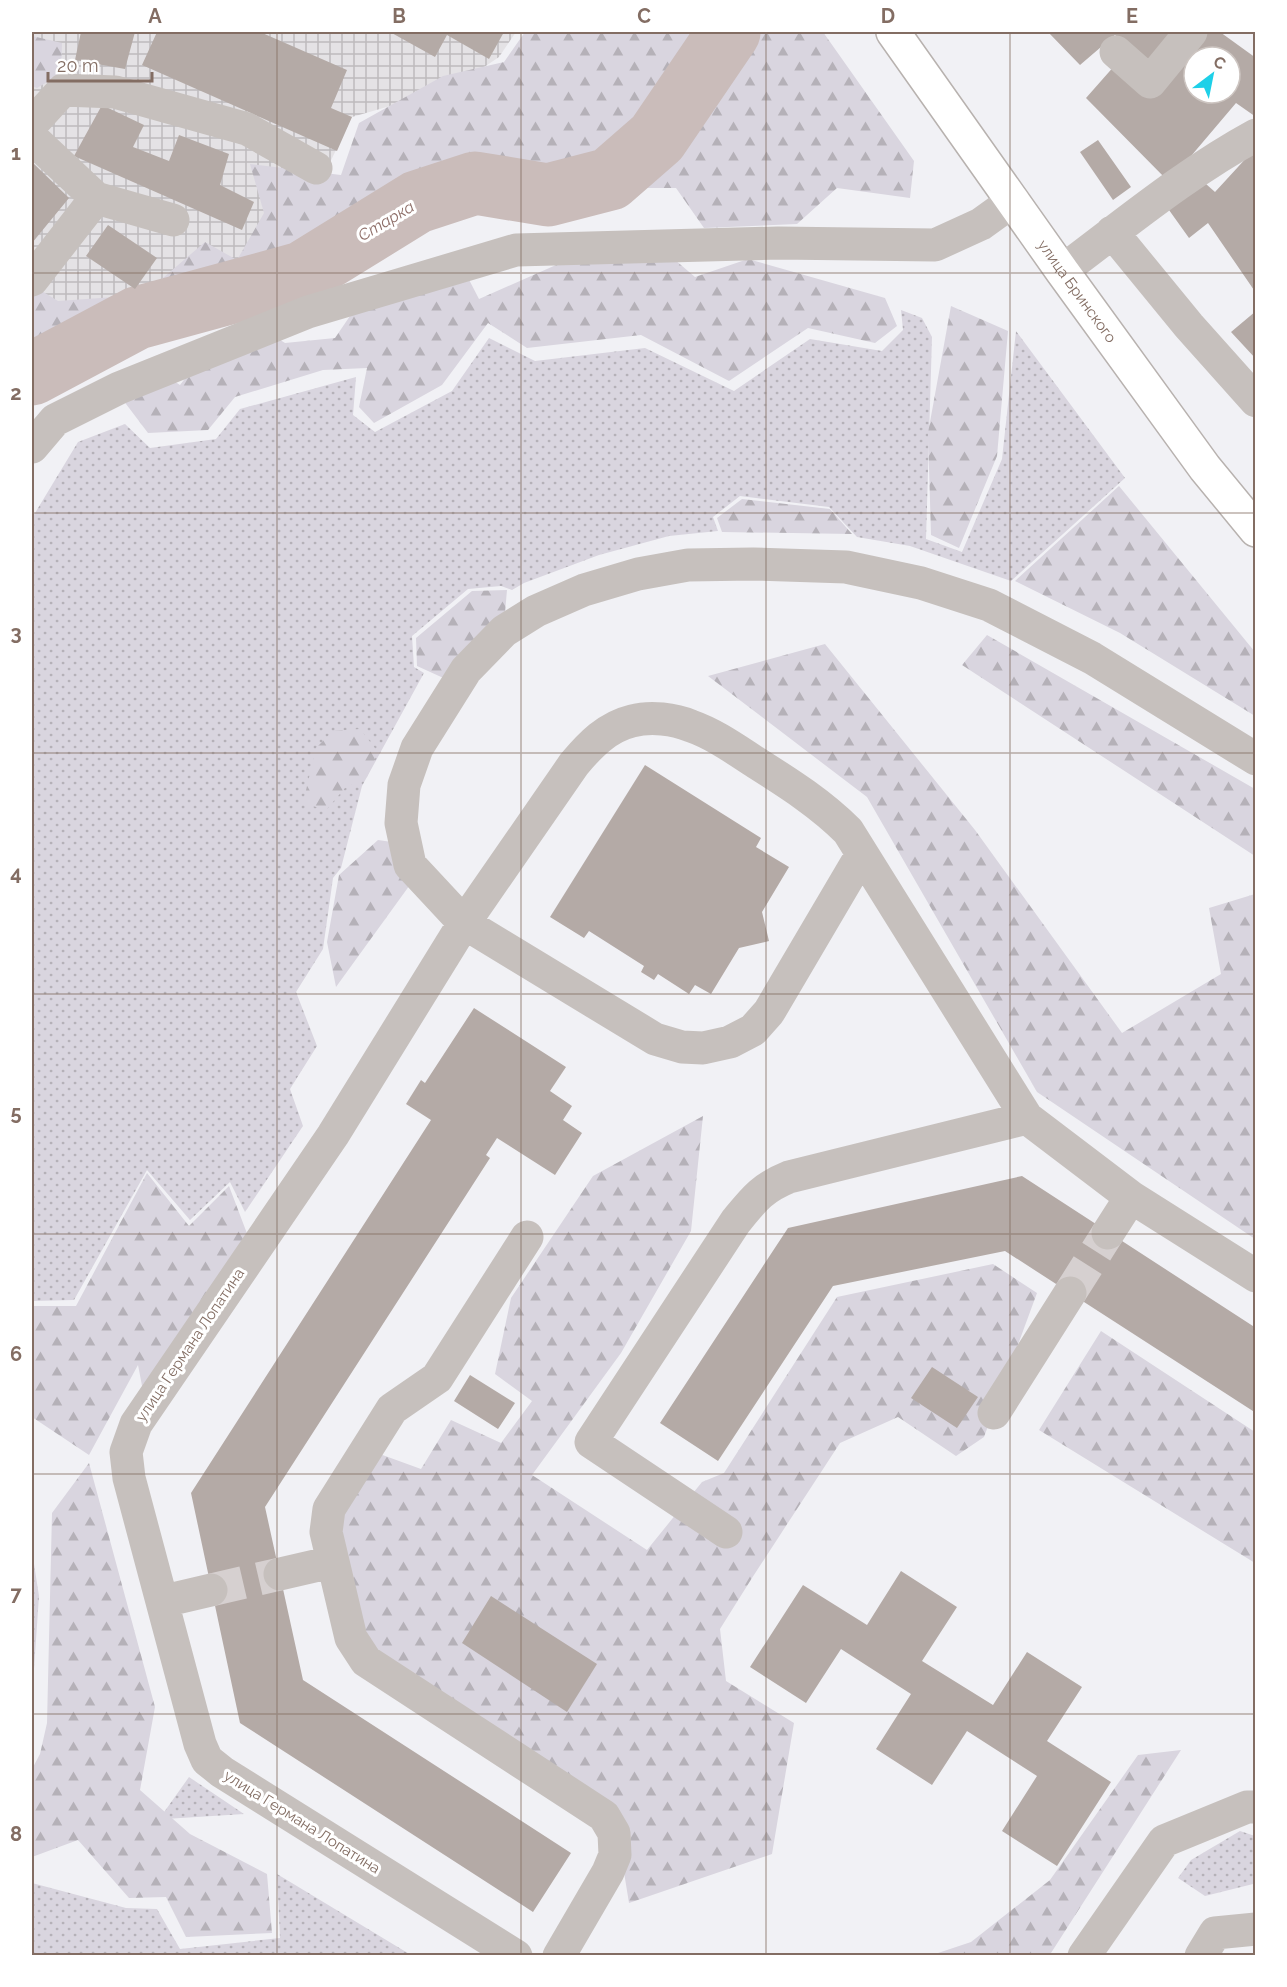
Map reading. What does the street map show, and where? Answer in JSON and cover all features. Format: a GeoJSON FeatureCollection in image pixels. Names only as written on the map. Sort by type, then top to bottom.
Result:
{"type":"FeatureCollection","features":[{"type":"Feature","properties":{"kind":"main road","name":"улица Бринского"},"geometry":{"type":"LineString","coordinates":[[898,39],[1205,468],[1256,530]]}},
{"type":"Feature","properties":{"kind":"street"},"geometry":{"type":"LineString","coordinates":[[1116,52],[1150,82],[1191,32]]}},
{"type":"Feature","properties":{"kind":"street"},"geometry":{"type":"LineString","coordinates":[[32,124],[63,90],[115,92],[247,129],[316,168]]}},
{"type":"Feature","properties":{"kind":"street"},"geometry":{"type":"LineString","coordinates":[[1062,271],[1112,232],[1220,155],[1256,135]]}},
{"type":"Feature","properties":{"kind":"street"},"geometry":{"type":"LineString","coordinates":[[32,138],[96,198],[173,220]]}},
{"type":"Feature","properties":{"kind":"street"},"geometry":{"type":"LineString","coordinates":[[32,280],[96,198]]}},
{"type":"Feature","properties":{"kind":"street"},"geometry":{"type":"LineString","coordinates":[[32,447],[55,420],[119,388],[308,312],[516,250],[778,243],[935,245],[981,224],[1013,201]]}},
{"type":"Feature","properties":{"kind":"street"},"geometry":{"type":"LineString","coordinates":[[1112,232],[1181,317],[1256,401]]}},
{"type":"Feature","properties":{"kind":"street"},"geometry":{"type":"LineString","coordinates":[[862,854],[769,1012],[753,1030],[730,1042],[703,1048],[682,1047],[655,1038],[464,923],[410,865],[401,823],[404,785],[417,748],[466,670],[504,631],[536,611],[584,590],[638,574],[688,565],[753,564],[846,567],[921,583],[989,605],[1092,658],[1256,759]]}},
{"type":"Feature","properties":{"kind":"street","name":"улица Германа Лопатина"},"geometry":{"type":"LineString","coordinates":[[516,1956],[222,1772],[207,1760],[200,1744],[164,1601],[129,1478],[126,1452],[136,1424],[333,1136],[464,923],[574,764],[592,743],[615,727],[633,720],[659,718],[690,725],[722,741],[810,797],[848,831],[1027,1118]]}},
{"type":"Feature","properties":{"kind":"street"},"geometry":{"type":"LineString","coordinates":[[726,1532],[591,1442],[736,1221],[753,1199],[771,1185],[789,1177],[1027,1118],[1131,1197],[1256,1276]]}},
{"type":"Feature","properties":{"kind":"street"},"geometry":{"type":"LineString","coordinates":[[1108,1233],[1131,1197]]}},
{"type":"Feature","properties":{"kind":"street"},"geometry":{"type":"LineString","coordinates":[[527,1237],[437,1378],[392,1408],[329,1509],[326,1532],[351,1638],[366,1661],[604,1816],[614,1833],[615,1855],[612,1863],[560,1956]]}},
{"type":"Feature","properties":{"kind":"street"},"geometry":{"type":"LineString","coordinates":[[994,1413],[1070,1293]]}},
{"type":"Feature","properties":{"kind":"street"},"geometry":{"type":"LineString","coordinates":[[279,1574],[333,1562]]}},
{"type":"Feature","properties":{"kind":"street"},"geometry":{"type":"LineString","coordinates":[[164,1601],[212,1590]]}},
{"type":"Feature","properties":{"kind":"street"},"geometry":{"type":"LineString","coordinates":[[1084,1956],[1164,1841],[1247,1807],[1256,1807]]}},
{"type":"Feature","properties":{"kind":"street"},"geometry":{"type":"LineString","coordinates":[[1201,1956],[1215,1934],[1256,1929]]}},
{"type":"Feature","properties":{"kind":"shaded area"},"geometry":{"type":"Polygon","coordinates":[[[32,32],[516,32],[499,57],[453,88],[352,117],[289,247],[32,355],[32,32]]]}},
{"type":"Feature","properties":{"kind":"green space"},"geometry":{"type":"Polygon","coordinates":[[[525,32],[823,32],[914,161],[910,198],[837,188],[797,224],[704,228],[676,188],[616,188],[426,224],[279,271],[202,287],[32,393],[32,285],[58,301],[143,295],[205,242],[237,260],[264,213],[250,164],[341,175],[359,123],[443,76],[504,62],[525,32]]]}},
{"type":"Feature","properties":{"kind":"green space"},"geometry":{"type":"Polygon","coordinates":[[[32,36],[62,43],[61,74],[37,88],[32,86],[32,36]]]}},
{"type":"Feature","properties":{"kind":"green space"},"geometry":{"type":"Polygon","coordinates":[[[608,242],[667,253],[695,277],[748,259],[885,298],[897,326],[875,343],[808,328],[729,381],[641,335],[527,348],[488,323],[442,385],[374,423],[359,407],[367,368],[323,370],[235,397],[208,430],[148,433],[123,400],[151,366],[180,385],[213,342],[260,327],[285,343],[335,338],[367,291],[464,270],[479,299],[608,242]]]}},
{"type":"Feature","properties":{"kind":"green space"},"geometry":{"type":"Polygon","coordinates":[[[951,306],[1008,331],[997,456],[959,548],[931,535],[928,433],[951,306]]]}},
{"type":"Feature","properties":{"kind":"green space"},"geometry":{"type":"Polygon","coordinates":[[[901,310],[922,318],[932,337],[926,539],[962,552],[1002,459],[1016,331],[1125,478],[1011,581],[910,546],[857,537],[829,507],[740,496],[713,517],[718,531],[669,536],[599,555],[524,583],[512,590],[501,586],[468,589],[412,636],[414,667],[424,673],[362,786],[341,868],[333,878],[323,949],[296,992],[317,1046],[290,1089],[303,1126],[245,1212],[230,1182],[190,1220],[147,1170],[74,1300],[32,1301],[32,518],[78,442],[125,424],[150,448],[216,439],[240,409],[356,377],[353,415],[375,432],[452,391],[489,338],[535,361],[645,348],[734,391],[810,339],[882,351],[903,330],[901,310]]]}},
{"type":"Feature","properties":{"kind":"green space"},"geometry":{"type":"Polygon","coordinates":[[[1119,486],[1255,652],[1255,716],[1120,633],[1015,581],[1119,486]]]}},
{"type":"Feature","properties":{"kind":"green space"},"geometry":{"type":"Polygon","coordinates":[[[742,499],[830,509],[852,534],[722,532],[717,518],[742,499]]]}},
{"type":"Feature","properties":{"kind":"green space"},"geometry":{"type":"Polygon","coordinates":[[[507,590],[504,624],[450,681],[417,666],[416,638],[472,591],[507,590]]]}},
{"type":"Feature","properties":{"kind":"green space"},"geometry":{"type":"Polygon","coordinates":[[[987,635],[1255,789],[1255,856],[962,665],[987,635]]]}},
{"type":"Feature","properties":{"kind":"green space"},"geometry":{"type":"Polygon","coordinates":[[[825,644],[975,830],[1122,1033],[1221,974],[1209,908],[1255,894],[1255,1239],[1037,1092],[867,797],[708,676],[825,644]]]}},
{"type":"Feature","properties":{"kind":"green space"},"geometry":{"type":"Polygon","coordinates":[[[360,729],[378,752],[367,777],[345,788],[326,810],[303,803],[316,748],[333,731],[360,729]]]}},
{"type":"Feature","properties":{"kind":"green space"},"geometry":{"type":"Polygon","coordinates":[[[378,840],[413,845],[412,882],[336,987],[327,942],[339,875],[378,840]]]}},
{"type":"Feature","properties":{"kind":"green space"},"geometry":{"type":"Polygon","coordinates":[[[703,1116],[691,1231],[621,1353],[532,1475],[647,1550],[702,1482],[724,1473],[837,1297],[993,1264],[1037,1293],[984,1437],[956,1456],[898,1417],[840,1443],[720,1629],[726,1681],[794,1723],[772,1854],[629,1903],[614,1811],[365,1643],[335,1524],[377,1453],[421,1469],[451,1420],[501,1443],[532,1401],[495,1374],[511,1298],[593,1176],[703,1116]]]}},
{"type":"Feature","properties":{"kind":"green space"},"geometry":{"type":"Polygon","coordinates":[[[147,1173],[189,1226],[229,1186],[251,1244],[150,1427],[138,1365],[89,1455],[32,1417],[32,1306],[76,1306],[147,1173]]]}},
{"type":"Feature","properties":{"kind":"green space"},"geometry":{"type":"Polygon","coordinates":[[[1101,1331],[1255,1432],[1255,1563],[1039,1430],[1101,1331]]]}},
{"type":"Feature","properties":{"kind":"green space"},"geometry":{"type":"Polygon","coordinates":[[[89,1463],[155,1707],[140,1790],[190,1834],[267,1874],[272,1933],[186,1937],[166,1897],[129,1898],[78,1840],[32,1857],[32,1769],[40,1754],[47,1723],[52,1513],[89,1463]]]}},
{"type":"Feature","properties":{"kind":"green space"},"geometry":{"type":"Polygon","coordinates":[[[32,1551],[39,1596],[32,1698],[32,1551]]]}},
{"type":"Feature","properties":{"kind":"green space"},"geometry":{"type":"Polygon","coordinates":[[[1181,1750],[1048,1956],[932,1955],[971,1942],[1050,1880],[1138,1755],[1181,1750]]]}},
{"type":"Feature","properties":{"kind":"green space"},"geometry":{"type":"Polygon","coordinates":[[[189,1777],[244,1814],[165,1819],[162,1815],[189,1777]]]}},
{"type":"Feature","properties":{"kind":"green space"},"geometry":{"type":"Polygon","coordinates":[[[1240,1831],[1255,1836],[1256,1881],[1253,1884],[1205,1896],[1178,1878],[1191,1860],[1240,1831]]]}},
{"type":"Feature","properties":{"kind":"green space"},"geometry":{"type":"Polygon","coordinates":[[[277,1874],[411,1955],[32,1955],[32,1883],[126,1908],[157,1909],[180,1949],[280,1938],[277,1874]]]}},
{"type":"Feature","properties":{"kind":"building"},"geometry":{"type":"Polygon","coordinates":[[[81,32],[135,32],[125,69],[75,60],[81,32]]]}},
{"type":"Feature","properties":{"kind":"building"},"geometry":{"type":"Polygon","coordinates":[[[157,32],[260,32],[347,70],[331,108],[352,117],[337,151],[142,65],[157,32]]]}},
{"type":"Feature","properties":{"kind":"building"},"geometry":{"type":"Polygon","coordinates":[[[390,32],[504,32],[489,59],[447,35],[435,57],[390,32]]]}},
{"type":"Feature","properties":{"kind":"building"},"geometry":{"type":"Polygon","coordinates":[[[1048,32],[1167,32],[1174,38],[1147,66],[1115,35],[1080,65],[1048,32]]]}},
{"type":"Feature","properties":{"kind":"building"},"geometry":{"type":"Polygon","coordinates":[[[1198,32],[1220,32],[1238,45],[1188,45],[1198,32]]]}},
{"type":"Feature","properties":{"kind":"building"},"geometry":{"type":"Polygon","coordinates":[[[1242,48],[1256,58],[1256,117],[1239,105],[1242,105],[1242,48]]]}},
{"type":"Feature","properties":{"kind":"building"},"geometry":{"type":"Polygon","coordinates":[[[1182,52],[1182,105],[1234,105],[1169,182],[1086,98],[1116,64],[1149,94],[1182,52]]]}},
{"type":"Feature","properties":{"kind":"building"},"geometry":{"type":"Polygon","coordinates":[[[102,105],[144,125],[133,147],[169,161],[179,135],[229,154],[220,185],[254,202],[242,230],[74,156],[102,105]]]}},
{"type":"Feature","properties":{"kind":"building"},"geometry":{"type":"Polygon","coordinates":[[[1098,140],[1131,187],[1113,200],[1080,152],[1098,140]]]}},
{"type":"Feature","properties":{"kind":"building"},"geometry":{"type":"Polygon","coordinates":[[[1256,152],[1256,293],[1208,223],[1189,238],[1169,210],[1197,176],[1215,192],[1249,155],[1256,152]]]}},
{"type":"Feature","properties":{"kind":"building"},"geometry":{"type":"Polygon","coordinates":[[[32,162],[69,198],[32,243],[32,162]]]}},
{"type":"Feature","properties":{"kind":"building"},"geometry":{"type":"Polygon","coordinates":[[[108,225],[157,258],[135,289],[86,256],[108,225]]]}},
{"type":"Feature","properties":{"kind":"building"},"geometry":{"type":"Polygon","coordinates":[[[1256,311],[1256,359],[1231,332],[1256,311]]]}},
{"type":"Feature","properties":{"kind":"building"},"geometry":{"type":"Polygon","coordinates":[[[645,765],[761,838],[756,847],[789,867],[762,912],[769,941],[739,948],[711,994],[695,985],[689,994],[658,974],[654,980],[641,972],[644,966],[589,931],[584,938],[550,917],[645,765]]]}},
{"type":"Feature","properties":{"kind":"building"},"geometry":{"type":"Polygon","coordinates":[[[474,1008],[566,1067],[550,1091],[572,1106],[563,1120],[582,1133],[555,1175],[497,1138],[486,1155],[490,1158],[265,1507],[303,1680],[571,1853],[533,1912],[240,1723],[191,1493],[431,1120],[406,1104],[421,1080],[425,1083],[474,1008]]]}},
{"type":"Feature","properties":{"kind":"building"},"geometry":{"type":"Polygon","coordinates":[[[1022,1176],[1256,1328],[1256,1413],[1005,1251],[833,1286],[718,1461],[660,1423],[788,1228],[1022,1176]]]}},
{"type":"Feature","properties":{"kind":"building"},"geometry":{"type":"Polygon","coordinates":[[[932,1367],[978,1397],[957,1428],[911,1398],[932,1367]]]}},
{"type":"Feature","properties":{"kind":"building"},"geometry":{"type":"Polygon","coordinates":[[[470,1375],[515,1403],[498,1429],[454,1401],[470,1375]]]}},
{"type":"Feature","properties":{"kind":"building"},"geometry":{"type":"Polygon","coordinates":[[[901,1571],[957,1607],[922,1661],[993,1705],[1027,1652],[1082,1687],[1047,1741],[1111,1782],[1057,1866],[1002,1831],[1037,1776],[967,1731],[932,1785],[876,1749],[911,1694],[841,1649],[806,1703],[750,1667],[803,1585],[867,1625],[901,1571]]]}},
{"type":"Feature","properties":{"kind":"building"},"geometry":{"type":"Polygon","coordinates":[[[491,1596],[597,1664],[567,1712],[462,1643],[491,1596]]]}},
{"type":"Feature","properties":{"kind":"waterway","name":"Старка"},"geometry":{"type":"LineString","coordinates":[[32,374],[137,318],[302,273],[417,202],[475,183],[548,195],[610,179],[657,138],[729,32]]}},
{"type":"Feature","properties":{"kind":"tunnel"},"geometry":{"type":"LineString","coordinates":[[1070,1293],[1108,1233]]}},
{"type":"Feature","properties":{"kind":"tunnel"},"geometry":{"type":"LineString","coordinates":[[211,1590],[280,1574]]}}]}
